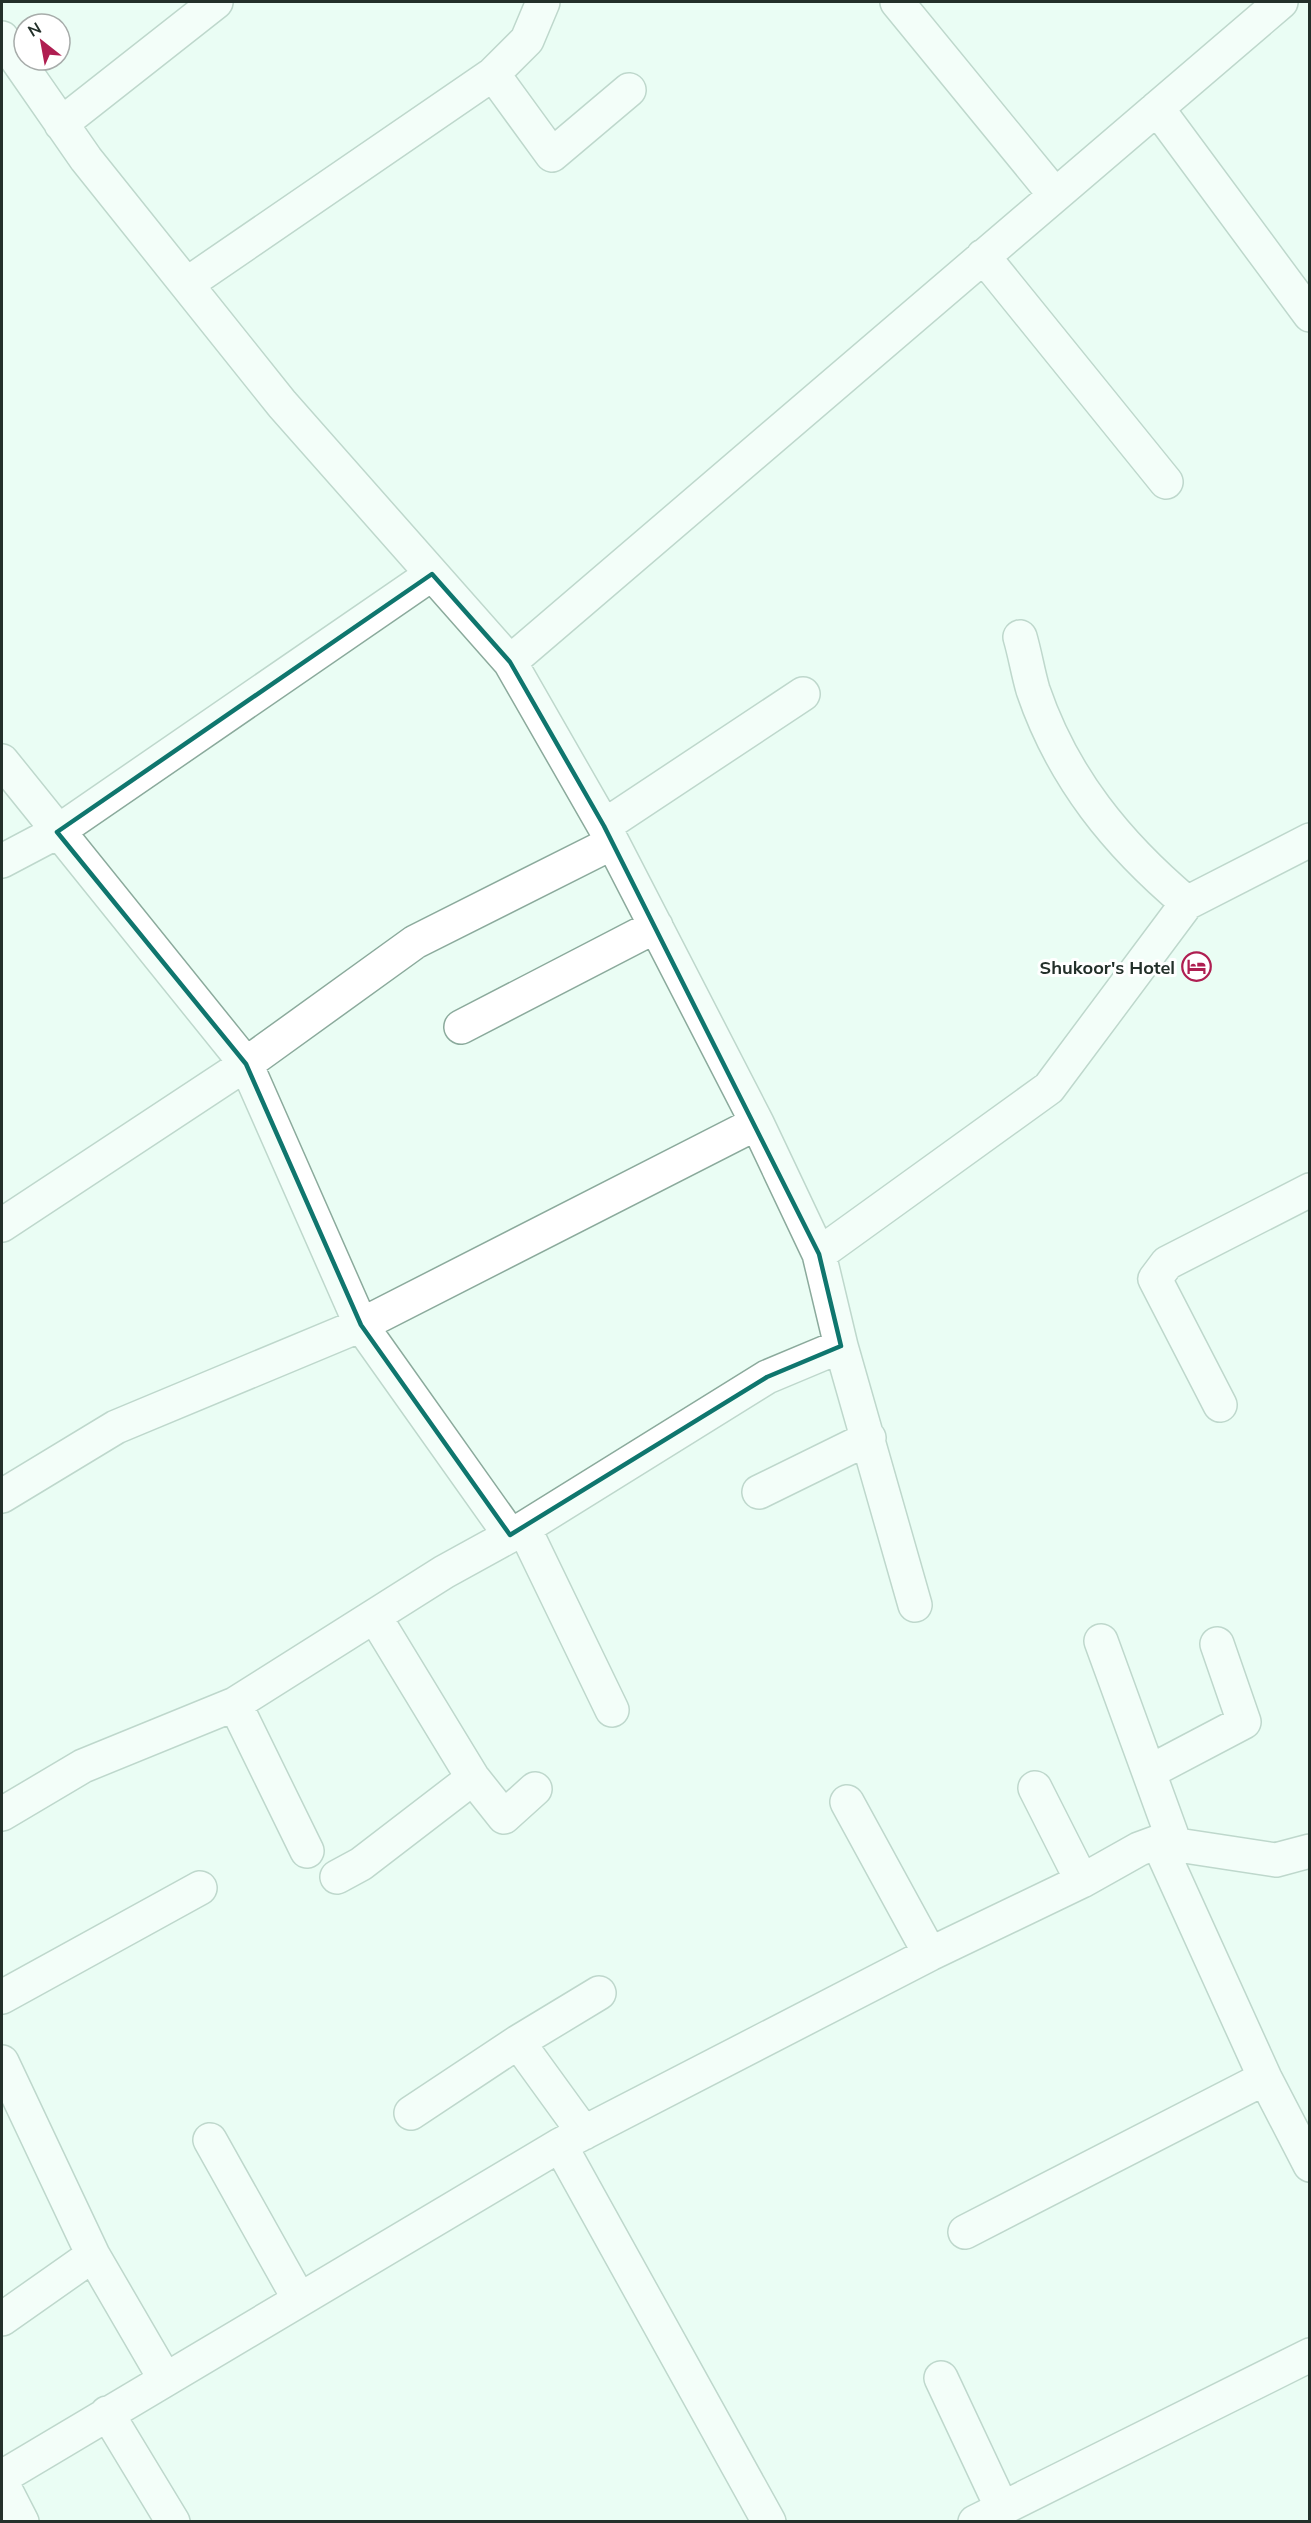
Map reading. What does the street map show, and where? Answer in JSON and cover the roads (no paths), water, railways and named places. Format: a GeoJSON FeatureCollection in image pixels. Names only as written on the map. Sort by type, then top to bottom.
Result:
{"type":"FeatureCollection","features":[{"type":"Feature","properties":{"kind":"street"},"geometry":{"type":"LineString","coordinates":[[61,124],[216,2]]}},
{"type":"Feature","properties":{"kind":"street"},"geometry":{"type":"LineString","coordinates":[[187,284],[493,74],[527,40],[543,2]]}},
{"type":"Feature","properties":{"kind":"street"},"geometry":{"type":"LineString","coordinates":[[897,2],[1055,195]]}},
{"type":"Feature","properties":{"kind":"street"},"geometry":{"type":"LineString","coordinates":[[510,662],[1281,2]]}},
{"type":"Feature","properties":{"kind":"street"},"geometry":{"type":"LineString","coordinates":[[2,38],[86,159],[282,404],[510,662],[608,834],[757,1123],[819,1254],[842,1346],[915,1605]]}},
{"type":"Feature","properties":{"kind":"street"},"geometry":{"type":"LineString","coordinates":[[493,74],[552,155],[629,90]]}},
{"type":"Feature","properties":{"kind":"street"},"geometry":{"type":"LineString","coordinates":[[1157,108],[1310,315]]}},
{"type":"Feature","properties":{"kind":"street"},"geometry":{"type":"LineString","coordinates":[[983,256],[1166,482]]}},
{"type":"Feature","properties":{"kind":"street"},"geometry":{"type":"LineString","coordinates":[[2,861],[57,832],[432,574]]}},
{"type":"Feature","properties":{"kind":"street"},"geometry":{"type":"LineString","coordinates":[[1020,637],[1033,690],[1064,760],[1105,824],[1145,868],[1187,903]]}},
{"type":"Feature","properties":{"kind":"street"},"geometry":{"type":"LineString","coordinates":[[2,1225],[246,1064],[415,942],[608,834],[803,694]]}},
{"type":"Feature","properties":{"kind":"street"},"geometry":{"type":"LineString","coordinates":[[2,761],[246,1064],[361,1325],[517,1532],[612,1710]]}},
{"type":"Feature","properties":{"kind":"street"},"geometry":{"type":"LineString","coordinates":[[819,1254],[1049,1088],[1187,903],[1310,840]]}},
{"type":"Feature","properties":{"kind":"street"},"geometry":{"type":"LineString","coordinates":[[461,1027],[656,926]]}},
{"type":"Feature","properties":{"kind":"street"},"geometry":{"type":"LineString","coordinates":[[2,1496],[116,1427],[361,1325],[757,1123]]}},
{"type":"Feature","properties":{"kind":"street"},"geometry":{"type":"LineString","coordinates":[[1220,1405],[1155,1279],[1167,1263],[1310,1190]]}},
{"type":"Feature","properties":{"kind":"street"},"geometry":{"type":"LineString","coordinates":[[2,1814],[83,1766],[235,1704],[444,1572],[517,1532],[768,1377],[842,1346]]}},
{"type":"Feature","properties":{"kind":"street"},"geometry":{"type":"LineString","coordinates":[[759,1492],[869,1438]]}},
{"type":"Feature","properties":{"kind":"street"},"geometry":{"type":"LineString","coordinates":[[375,1617],[473,1778],[504,1817],[535,1790]]}},
{"type":"Feature","properties":{"kind":"street"},"geometry":{"type":"LineString","coordinates":[[1101,1641],[1149,1772],[1167,1843],[1265,2078],[1310,2165]]}},
{"type":"Feature","properties":{"kind":"street"},"geometry":{"type":"LineString","coordinates":[[1149,1772],[1244,1722],[1217,1644]]}},
{"type":"Feature","properties":{"kind":"street"},"geometry":{"type":"LineString","coordinates":[[235,1704],[308,1851]]}},
{"type":"Feature","properties":{"kind":"street"},"geometry":{"type":"LineString","coordinates":[[337,1877],[361,1864],[473,1778]]}},
{"type":"Feature","properties":{"kind":"street"},"geometry":{"type":"LineString","coordinates":[[1035,1788],[1082,1881]]}},
{"type":"Feature","properties":{"kind":"street"},"geometry":{"type":"LineString","coordinates":[[847,1802],[930,1954]]}},
{"type":"Feature","properties":{"kind":"street"},"geometry":{"type":"LineString","coordinates":[[2,2477],[298,2298],[572,2139],[930,1954],[1082,1881],[1139,1849],[1167,1843],[1276,1860],[1310,1851]]}},
{"type":"Feature","properties":{"kind":"street"},"geometry":{"type":"LineString","coordinates":[[2,1997],[200,1888]]}},
{"type":"Feature","properties":{"kind":"street"},"geometry":{"type":"LineString","coordinates":[[411,2113],[518,2042],[599,1994]]}},
{"type":"Feature","properties":{"kind":"street"},"geometry":{"type":"LineString","coordinates":[[518,2042],[572,2139],[769,2522]]}},
{"type":"Feature","properties":{"kind":"street"},"geometry":{"type":"LineString","coordinates":[[2,2062],[93,2255],[165,2379]]}},
{"type":"Feature","properties":{"kind":"street"},"geometry":{"type":"LineString","coordinates":[[966,2232],[1265,2078]]}},
{"type":"Feature","properties":{"kind":"street"},"geometry":{"type":"LineString","coordinates":[[210,2140],[298,2298]]}},
{"type":"Feature","properties":{"kind":"street"},"geometry":{"type":"LineString","coordinates":[[2,2319],[93,2255]]}},
{"type":"Feature","properties":{"kind":"street"},"geometry":{"type":"LineString","coordinates":[[942,2378],[989,2515],[1310,2355]]}},
{"type":"Feature","properties":{"kind":"street"},"geometry":{"type":"LineString","coordinates":[[107,2414],[172,2522]]}},
{"type":"Feature","properties":{"kind":"street"},"geometry":{"type":"LineString","coordinates":[[2,2482],[22,2522]]}},
{"type":"Feature","properties":{"kind":"place","name":"Shukoor's Hotel"},"geometry":{"type":"Point","coordinates":[1196,967]}}]}
